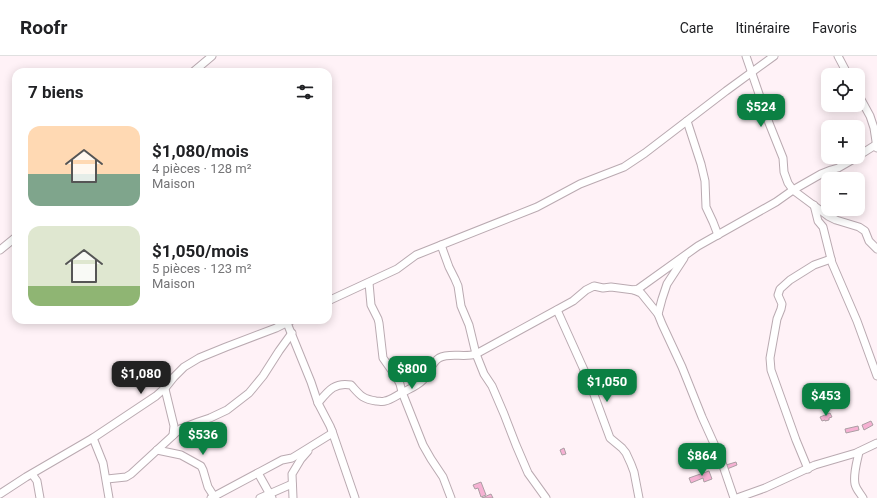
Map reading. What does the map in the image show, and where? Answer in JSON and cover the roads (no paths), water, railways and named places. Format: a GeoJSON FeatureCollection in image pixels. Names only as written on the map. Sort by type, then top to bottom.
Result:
{"type":"FeatureCollection","features":[{"type":"Feature","properties":{"kind":"street"},"geometry":{"type":"LineString","coordinates":[[198,68],[212,56]]}},
{"type":"Feature","properties":{"kind":"street"},"geometry":{"type":"LineString","coordinates":[[746,56],[769,123],[783,158],[784,172],[788,183],[793,190],[828,216],[865,231],[869,242],[877,249]]}},
{"type":"Feature","properties":{"kind":"street"},"geometry":{"type":"LineString","coordinates":[[332,299],[397,269],[416,255],[537,207],[580,184],[624,167],[645,153],[774,56]]}},
{"type":"Feature","properties":{"kind":"street"},"geometry":{"type":"LineString","coordinates":[[838,56],[844,68]]}},
{"type":"Feature","properties":{"kind":"street"},"geometry":{"type":"LineString","coordinates":[[865,107],[874,128],[877,146],[865,153]]}},
{"type":"Feature","properties":{"kind":"street"},"geometry":{"type":"LineString","coordinates":[[687,121],[706,181],[706,207],[718,235]]}},
{"type":"Feature","properties":{"kind":"street"},"geometry":{"type":"LineString","coordinates":[[634,290],[638,289],[698,246],[776,202],[793,190],[821,174],[845,164]]}},
{"type":"Feature","properties":{"kind":"street"},"geometry":{"type":"LineString","coordinates":[[814,205],[818,221],[823,227],[831,259],[857,321],[877,376]]}},
{"type":"Feature","properties":{"kind":"street"},"geometry":{"type":"LineString","coordinates":[[0,250],[12,240]]}},
{"type":"Feature","properties":{"kind":"street"},"geometry":{"type":"LineString","coordinates":[[441,245],[458,286],[461,306],[469,325],[476,354],[484,374],[494,390],[528,473],[546,498]]}},
{"type":"Feature","properties":{"kind":"street"},"geometry":{"type":"LineString","coordinates":[[658,314],[667,284],[687,253]]}},
{"type":"Feature","properties":{"kind":"street"},"geometry":{"type":"LineString","coordinates":[[808,469],[771,370],[770,358],[777,319],[782,304],[778,295],[780,289],[790,280],[814,265],[831,259]]}},
{"type":"Feature","properties":{"kind":"street"},"geometry":{"type":"LineString","coordinates":[[369,283],[371,305],[379,323],[383,358],[400,384],[423,445],[443,477],[451,498]]}},
{"type":"Feature","properties":{"kind":"street"},"geometry":{"type":"LineString","coordinates":[[318,402],[331,388],[339,385],[350,385],[360,396],[365,399],[384,402],[418,385],[441,357],[447,355],[471,356],[476,354],[573,301],[594,286],[634,290],[641,293],[658,314],[720,457],[734,498]]}},
{"type":"Feature","properties":{"kind":"street"},"geometry":{"type":"LineString","coordinates":[[557,310],[589,381],[610,438],[622,448],[631,464],[640,498]]}},
{"type":"Feature","properties":{"kind":"street"},"geometry":{"type":"LineString","coordinates":[[0,494],[93,438],[156,396],[165,389],[184,367],[198,358],[284,324]]}},
{"type":"Feature","properties":{"kind":"street"},"geometry":{"type":"LineString","coordinates":[[290,324],[292,333],[318,402],[330,426],[355,498]]}},
{"type":"Feature","properties":{"kind":"street"},"geometry":{"type":"LineString","coordinates":[[107,479],[126,477],[180,429],[228,410],[249,393],[263,376],[292,333]]}},
{"type":"Feature","properties":{"kind":"street"},"geometry":{"type":"LineString","coordinates":[[165,389],[174,426],[173,435]]}},
{"type":"Feature","properties":{"kind":"street"},"geometry":{"type":"LineString","coordinates":[[157,450],[181,455],[201,466],[213,497],[282,460],[292,458],[332,432]]}},
{"type":"Feature","properties":{"kind":"street"},"geometry":{"type":"LineString","coordinates":[[93,438],[104,463],[109,498]]}},
{"type":"Feature","properties":{"kind":"street"},"geometry":{"type":"LineString","coordinates":[[738,498],[761,490],[815,466],[859,452],[877,443]]}},
{"type":"Feature","properties":{"kind":"street"},"geometry":{"type":"LineString","coordinates":[[293,498],[292,474],[301,459],[313,444]]}},
{"type":"Feature","properties":{"kind":"street"},"geometry":{"type":"LineString","coordinates":[[859,452],[855,470],[855,482],[856,487],[863,498]]}},
{"type":"Feature","properties":{"kind":"street"},"geometry":{"type":"LineString","coordinates":[[258,472],[271,496]]}},
{"type":"Feature","properties":{"kind":"street"},"geometry":{"type":"LineString","coordinates":[[32,474],[37,481],[40,498]]}},
{"type":"Feature","properties":{"kind":"street"},"geometry":{"type":"LineString","coordinates":[[260,498],[271,496],[292,484]]}},
{"type":"Feature","properties":{"kind":"street"},"geometry":{"type":"LineString","coordinates":[[761,490],[764,498]]}}]}
